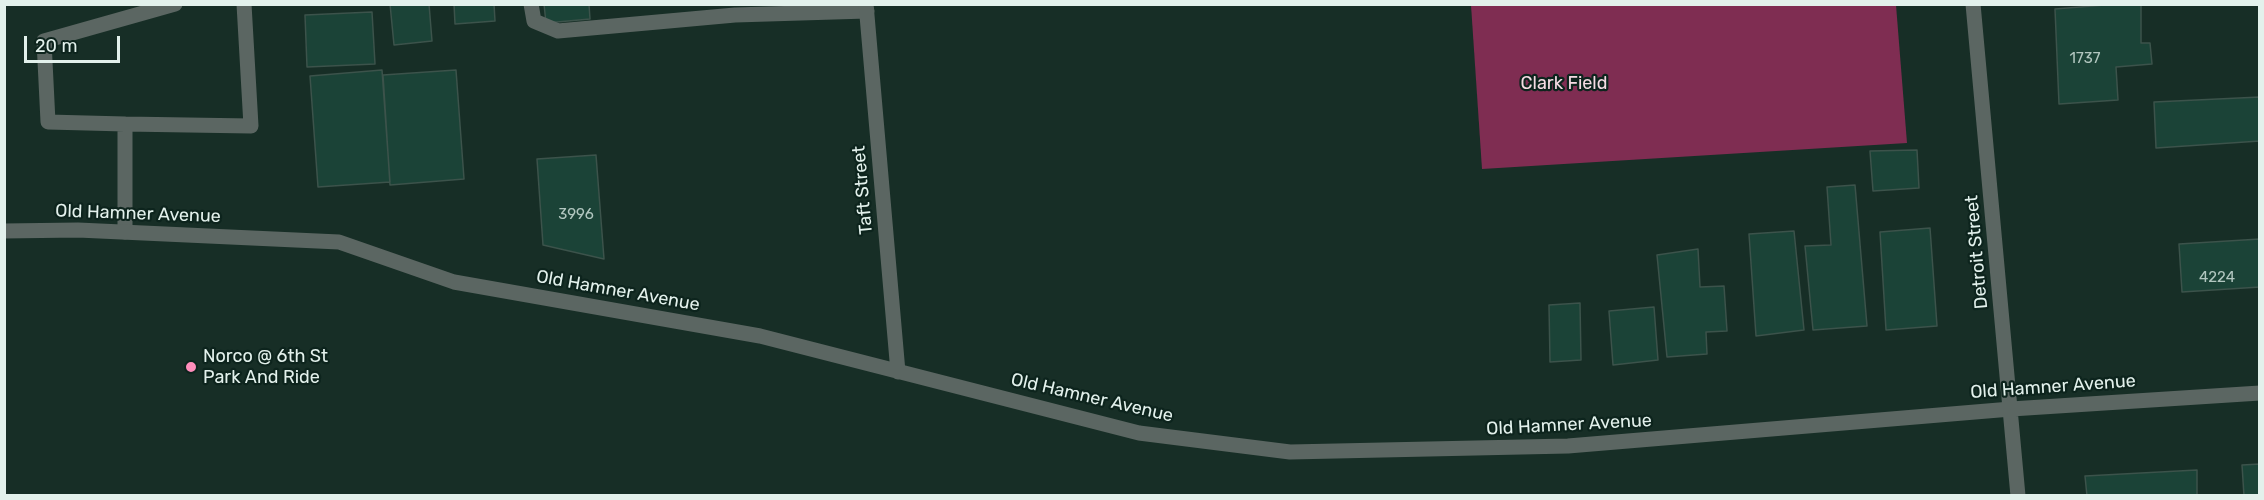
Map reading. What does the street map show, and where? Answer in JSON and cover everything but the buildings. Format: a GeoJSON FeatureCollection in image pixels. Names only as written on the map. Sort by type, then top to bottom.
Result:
{"type":"FeatureCollection","features":[{"type":"Feature","properties":{"kind":"street"},"geometry":{"type":"LineString","coordinates":[[175,4],[44,40],[48,122],[251,126],[244,4]]}},
{"type":"Feature","properties":{"kind":"street"},"geometry":{"type":"LineString","coordinates":[[531,4],[534,21],[558,31],[735,15],[867,8]]}},
{"type":"Feature","properties":{"kind":"street","name":"Detroit Street"},"geometry":{"type":"LineString","coordinates":[[1973,4],[2018,495]]}},
{"type":"Feature","properties":{"kind":"street","name":"Taft Street"},"geometry":{"type":"LineString","coordinates":[[867,8],[898,372]]}},
{"type":"Feature","properties":{"kind":"street"},"geometry":{"type":"LineString","coordinates":[[125,124],[125,232]]}},
{"type":"Feature","properties":{"kind":"street","name":"Old Hamner Avenue"},"geometry":{"type":"LineString","coordinates":[[4,231],[78,230],[339,242],[454,282],[760,336],[1140,433],[1290,452],[1568,447],[2011,409],[2259,393]]}},
{"type":"Feature","properties":{"kind":"green space","name":"Clark Field"},"geometry":{"type":"Polygon","coordinates":[[[1471,5],[1896,5],[1907,143],[1482,169],[1471,5]]]}},
{"type":"Feature","properties":{"kind":"place","name":"Norco @ 6th St Park And Ride"},"geometry":{"type":"Point","coordinates":[191,367]}}]}
